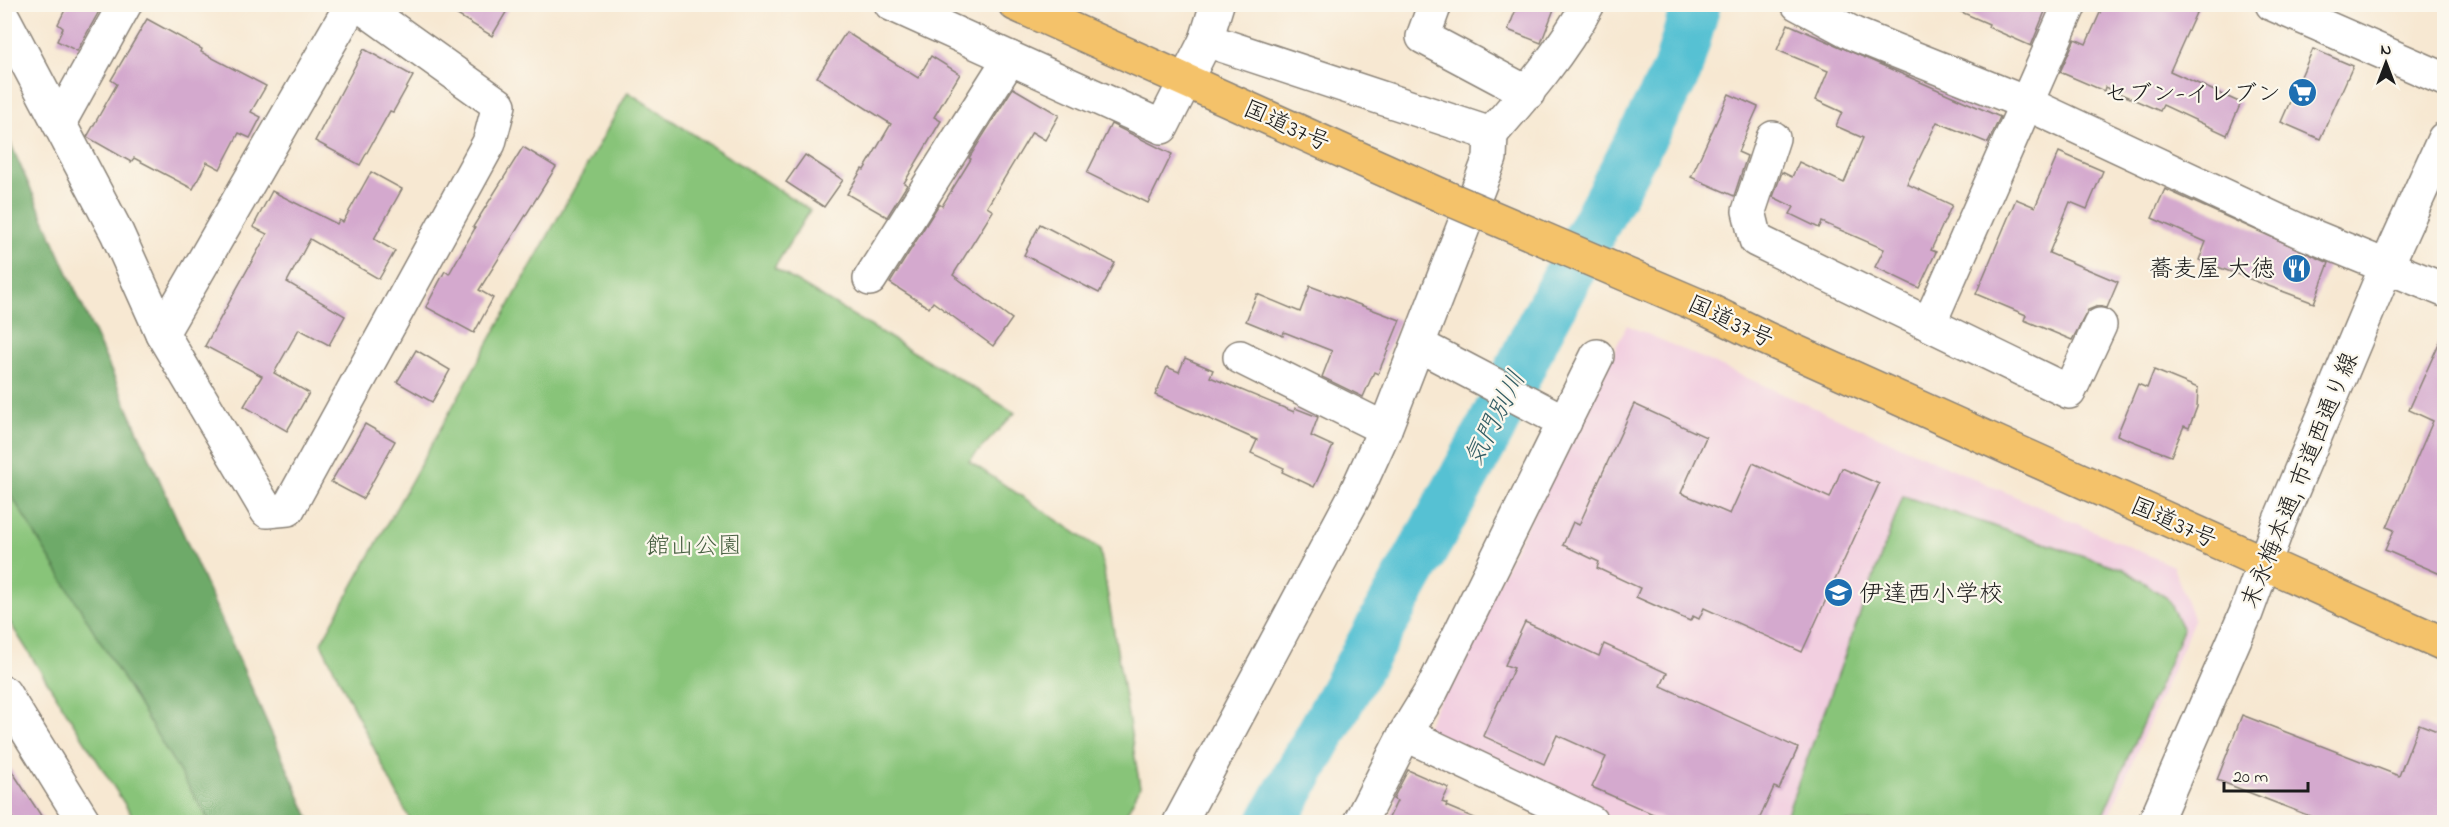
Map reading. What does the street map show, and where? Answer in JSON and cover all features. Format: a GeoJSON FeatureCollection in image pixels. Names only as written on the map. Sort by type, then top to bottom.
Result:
{"type":"FeatureCollection","features":[{"type":"Feature","properties":{"kind":"highway","name":"国道37号"},"geometry":{"type":"LineString","coordinates":[[1015,4],[1445,197],[1700,306],[1765,338],[2445,644]]}},
{"type":"Feature","properties":{"kind":"street"},"geometry":{"type":"LineString","coordinates":[[59,123],[125,4]]}},
{"type":"Feature","properties":{"kind":"street"},"geometry":{"type":"LineString","coordinates":[[162,333],[352,4]]}},
{"type":"Feature","properties":{"kind":"street"},"geometry":{"type":"LineString","coordinates":[[891,4],[1162,127],[1188,80],[1206,40],[1217,4]]}},
{"type":"Feature","properties":{"kind":"street"},"geometry":{"type":"LineString","coordinates":[[1435,4],[1423,38],[1528,93]]}},
{"type":"Feature","properties":{"kind":"street"},"geometry":{"type":"LineString","coordinates":[[1180,822],[1354,497],[1423,349],[1490,158],[1491,134],[1528,93],[1573,31],[1588,4]]}},
{"type":"Feature","properties":{"kind":"street"},"geometry":{"type":"LineString","coordinates":[[1798,4],[1854,34],[2026,103],[2300,231],[2445,290]]}},
{"type":"Feature","properties":{"kind":"street"},"geometry":{"type":"LineString","coordinates":[[1929,324],[2070,4]]}},
{"type":"Feature","properties":{"kind":"street"},"geometry":{"type":"LineString","coordinates":[[2272,4],[2445,79]]}},
{"type":"Feature","properties":{"kind":"street"},"geometry":{"type":"LineString","coordinates":[[4,19],[117,233],[162,333],[267,511],[288,509],[489,143],[498,105],[376,10]]}},
{"type":"Feature","properties":{"kind":"street"},"geometry":{"type":"LineString","coordinates":[[1206,40],[1491,134]]}},
{"type":"Feature","properties":{"kind":"street"},"geometry":{"type":"LineString","coordinates":[[870,279],[1010,58]]}},
{"type":"Feature","properties":{"kind":"street"},"geometry":{"type":"LineString","coordinates":[[1773,138],[1749,211],[1756,240],[2069,392],[2100,325]]}},
{"type":"Feature","properties":{"kind":"street","name":"末永梅本通, 市道西通り線"},"geometry":{"type":"LineString","coordinates":[[2155,822],[2246,613],[2264,562],[2387,266],[2445,138]]}},
{"type":"Feature","properties":{"kind":"street"},"geometry":{"type":"LineString","coordinates":[[1423,349],[1554,416]]}},
{"type":"Feature","properties":{"kind":"street"},"geometry":{"type":"LineString","coordinates":[[1360,822],[1432,690],[1554,416],[1597,356]]}},
{"type":"Feature","properties":{"kind":"street"},"geometry":{"type":"LineString","coordinates":[[1240,357],[1385,429]]}},
{"type":"Feature","properties":{"kind":"street"},"geometry":{"type":"LineString","coordinates":[[4,693],[84,822]]}},
{"type":"Feature","properties":{"kind":"street"},"geometry":{"type":"LineString","coordinates":[[1406,734],[1591,822]]}},
{"type":"Feature","properties":{"kind":"shaded area","name":"伊達西小学校"},"geometry":{"type":"Polygon","coordinates":[[[1627,325],[2173,566],[2194,620],[2106,822],[1610,822],[1422,735],[1627,325]]]}},
{"type":"Feature","properties":{"kind":"green space","name":"館山公園"},"geometry":{"type":"Polygon","coordinates":[[[628,92],[810,210],[774,268],[1015,413],[969,461],[1100,549],[1140,787],[1122,822],[411,822],[321,643],[628,92]]]}},
{"type":"Feature","properties":{"kind":"green space"},"geometry":{"type":"Polygon","coordinates":[[[4,131],[311,822],[210,822],[5,485],[4,131]]]}},
{"type":"Feature","properties":{"kind":"green space"},"geometry":{"type":"Polygon","coordinates":[[[4,477],[221,822],[136,822],[5,615],[4,477]]]}},
{"type":"Feature","properties":{"kind":"green space"},"geometry":{"type":"Polygon","coordinates":[[[1903,496],[2123,569],[2167,598],[2183,630],[2100,822],[1784,822],[1903,496]]]}},
{"type":"Feature","properties":{"kind":"building"},"geometry":{"type":"Polygon","coordinates":[[[68,4],[103,4],[77,51],[57,41],[63,28],[58,24],[68,4]]]}},
{"type":"Feature","properties":{"kind":"building"},"geometry":{"type":"Polygon","coordinates":[[[439,4],[511,4],[492,36],[439,4]]]}},
{"type":"Feature","properties":{"kind":"building"},"geometry":{"type":"Polygon","coordinates":[[[1518,4],[1556,4],[1541,43],[1508,30],[1518,4]]]}},
{"type":"Feature","properties":{"kind":"building"},"geometry":{"type":"Polygon","coordinates":[[[1943,4],[2048,4],[2031,46],[1943,4]]]}},
{"type":"Feature","properties":{"kind":"building"},"geometry":{"type":"Polygon","coordinates":[[[2104,4],[2200,4],[2170,71],[2241,103],[2227,135],[2163,105],[2160,111],[2105,87],[2104,91],[2060,72],[2075,39],[2086,44],[2104,4]]]}},
{"type":"Feature","properties":{"kind":"building"},"geometry":{"type":"Polygon","coordinates":[[[147,19],[202,49],[201,52],[266,86],[251,112],[261,117],[250,138],[239,133],[220,169],[207,162],[193,189],[134,158],[131,162],[87,137],[117,84],[111,80],[147,19]]]}},
{"type":"Feature","properties":{"kind":"building"},"geometry":{"type":"Polygon","coordinates":[[[1788,24],[2000,117],[1988,143],[1937,122],[1907,184],[1952,205],[1931,250],[1936,252],[1919,288],[1875,267],[1884,249],[1822,222],[1819,228],[1790,214],[1794,207],[1773,197],[1782,172],[1792,177],[1799,162],[1844,183],[1863,138],[1836,126],[1842,112],[1816,100],[1828,71],[1777,50],[1788,24]]]}},
{"type":"Feature","properties":{"kind":"building"},"geometry":{"type":"Polygon","coordinates":[[[846,32],[918,78],[931,56],[960,74],[934,117],[941,121],[904,183],[907,185],[887,217],[847,194],[891,124],[817,77],[846,32]]]}},
{"type":"Feature","properties":{"kind":"building"},"geometry":{"type":"Polygon","coordinates":[[[364,49],[413,76],[393,112],[390,111],[360,165],[315,141],[364,49]]]}},
{"type":"Feature","properties":{"kind":"building"},"geometry":{"type":"Polygon","coordinates":[[[2313,49],[2353,66],[2320,139],[2281,122],[2313,49]]]}},
{"type":"Feature","properties":{"kind":"building"},"geometry":{"type":"Polygon","coordinates":[[[1013,88],[1059,115],[1045,140],[1032,132],[987,207],[993,211],[953,275],[1012,319],[993,346],[933,302],[929,308],[890,283],[939,204],[942,206],[1013,88]]]}},
{"type":"Feature","properties":{"kind":"building"},"geometry":{"type":"Polygon","coordinates":[[[1729,94],[1758,107],[1738,152],[1747,156],[1734,196],[1691,177],[1729,94]]]}},
{"type":"Feature","properties":{"kind":"building"},"geometry":{"type":"Polygon","coordinates":[[[1111,124],[1172,154],[1148,203],[1087,173],[1111,124]]]}},
{"type":"Feature","properties":{"kind":"building"},"geometry":{"type":"Polygon","coordinates":[[[523,147],[556,167],[479,290],[493,298],[474,333],[426,307],[445,271],[449,274],[475,228],[473,227],[523,147]]]}},
{"type":"Feature","properties":{"kind":"building"},"geometry":{"type":"Polygon","coordinates":[[[2059,152],[2103,171],[2087,209],[2070,202],[2049,253],[2118,282],[2107,308],[2098,306],[2088,310],[2072,340],[2024,320],[2026,315],[1976,294],[2016,199],[2035,207],[2059,152]]]}},
{"type":"Feature","properties":{"kind":"building"},"geometry":{"type":"Polygon","coordinates":[[[805,155],[843,180],[824,207],[786,182],[805,155]]]}},
{"type":"Feature","properties":{"kind":"building"},"geometry":{"type":"Polygon","coordinates":[[[371,172],[402,189],[374,239],[395,251],[379,279],[310,239],[287,282],[345,316],[329,345],[299,329],[274,373],[309,393],[287,431],[244,406],[262,376],[205,346],[267,234],[253,227],[272,191],[337,224],[339,220],[343,222],[371,172]]]}},
{"type":"Feature","properties":{"kind":"building"},"geometry":{"type":"Polygon","coordinates":[[[2165,189],[2329,263],[2314,303],[2199,260],[2206,242],[2152,218],[2165,189]]]}},
{"type":"Feature","properties":{"kind":"building"},"geometry":{"type":"Polygon","coordinates":[[[1040,224],[1115,263],[1099,293],[1024,255],[1040,224]]]}},
{"type":"Feature","properties":{"kind":"building"},"geometry":{"type":"Polygon","coordinates":[[[1310,286],[1400,320],[1378,374],[1374,372],[1363,397],[1322,377],[1332,351],[1284,332],[1283,336],[1246,321],[1257,294],[1300,312],[1310,286]]]}},
{"type":"Feature","properties":{"kind":"building"},"geometry":{"type":"Polygon","coordinates":[[[2445,330],[2445,576],[2385,550],[2394,530],[2387,527],[2433,421],[2409,410],[2445,330]]]}},
{"type":"Feature","properties":{"kind":"building"},"geometry":{"type":"Polygon","coordinates":[[[416,350],[450,370],[432,402],[397,382],[416,350]]]}},
{"type":"Feature","properties":{"kind":"building"},"geometry":{"type":"Polygon","coordinates":[[[1185,358],[1213,370],[1210,377],[1294,412],[1295,408],[1318,417],[1311,436],[1333,446],[1314,487],[1282,472],[1284,468],[1251,453],[1257,440],[1155,395],[1167,367],[1179,372],[1185,358]]]}},
{"type":"Feature","properties":{"kind":"building"},"geometry":{"type":"Polygon","coordinates":[[[2154,370],[2198,388],[2197,407],[2189,428],[2184,426],[2171,456],[2117,435],[2138,384],[2147,388],[2154,370]]]}},
{"type":"Feature","properties":{"kind":"building"},"geometry":{"type":"Polygon","coordinates":[[[1634,404],[1706,437],[1681,493],[1730,514],[1753,463],[1830,498],[1842,468],[1879,484],[1802,652],[1704,608],[1699,619],[1693,616],[1690,621],[1636,597],[1640,588],[1597,568],[1599,562],[1563,545],[1573,522],[1579,525],[1634,404]]]}},
{"type":"Feature","properties":{"kind":"building"},"geometry":{"type":"Polygon","coordinates":[[[365,424],[395,441],[363,499],[331,482],[365,424]]]}},
{"type":"Feature","properties":{"kind":"building"},"geometry":{"type":"Polygon","coordinates":[[[1525,622],[1599,656],[1604,644],[1667,673],[1661,686],[1798,748],[1779,789],[1774,787],[1758,822],[1671,822],[1592,787],[1606,757],[1557,735],[1544,764],[1483,736],[1514,668],[1505,665],[1525,622]]]}},
{"type":"Feature","properties":{"kind":"building"},"geometry":{"type":"Polygon","coordinates":[[[2242,715],[2399,776],[2419,724],[2445,734],[2445,822],[2325,822],[2217,780],[2242,715]]]}},
{"type":"Feature","properties":{"kind":"building"},"geometry":{"type":"Polygon","coordinates":[[[4,759],[45,822],[15,822],[4,806],[4,759]]]}},
{"type":"Feature","properties":{"kind":"building"},"geometry":{"type":"Polygon","coordinates":[[[1408,770],[1449,788],[1442,802],[1447,804],[1446,806],[1484,822],[1387,822],[1397,801],[1393,799],[1408,770]]]}},
{"type":"Feature","properties":{"kind":"waterway","name":"気門別川"},"geometry":{"type":"LineString","coordinates":[[1272,822],[1490,430],[1536,335],[1677,71],[1696,4]]}},
{"type":"Feature","properties":{"kind":"place","name":"セブン-イレブン"},"geometry":{"type":"Point","coordinates":[2302,93]}},
{"type":"Feature","properties":{"kind":"place","name":"蕎麦屋 大徳"},"geometry":{"type":"Point","coordinates":[2296,268]}},
{"type":"Feature","properties":{"kind":"place","name":"伊達西小学校"},"geometry":{"type":"Point","coordinates":[1838,593]}}]}
